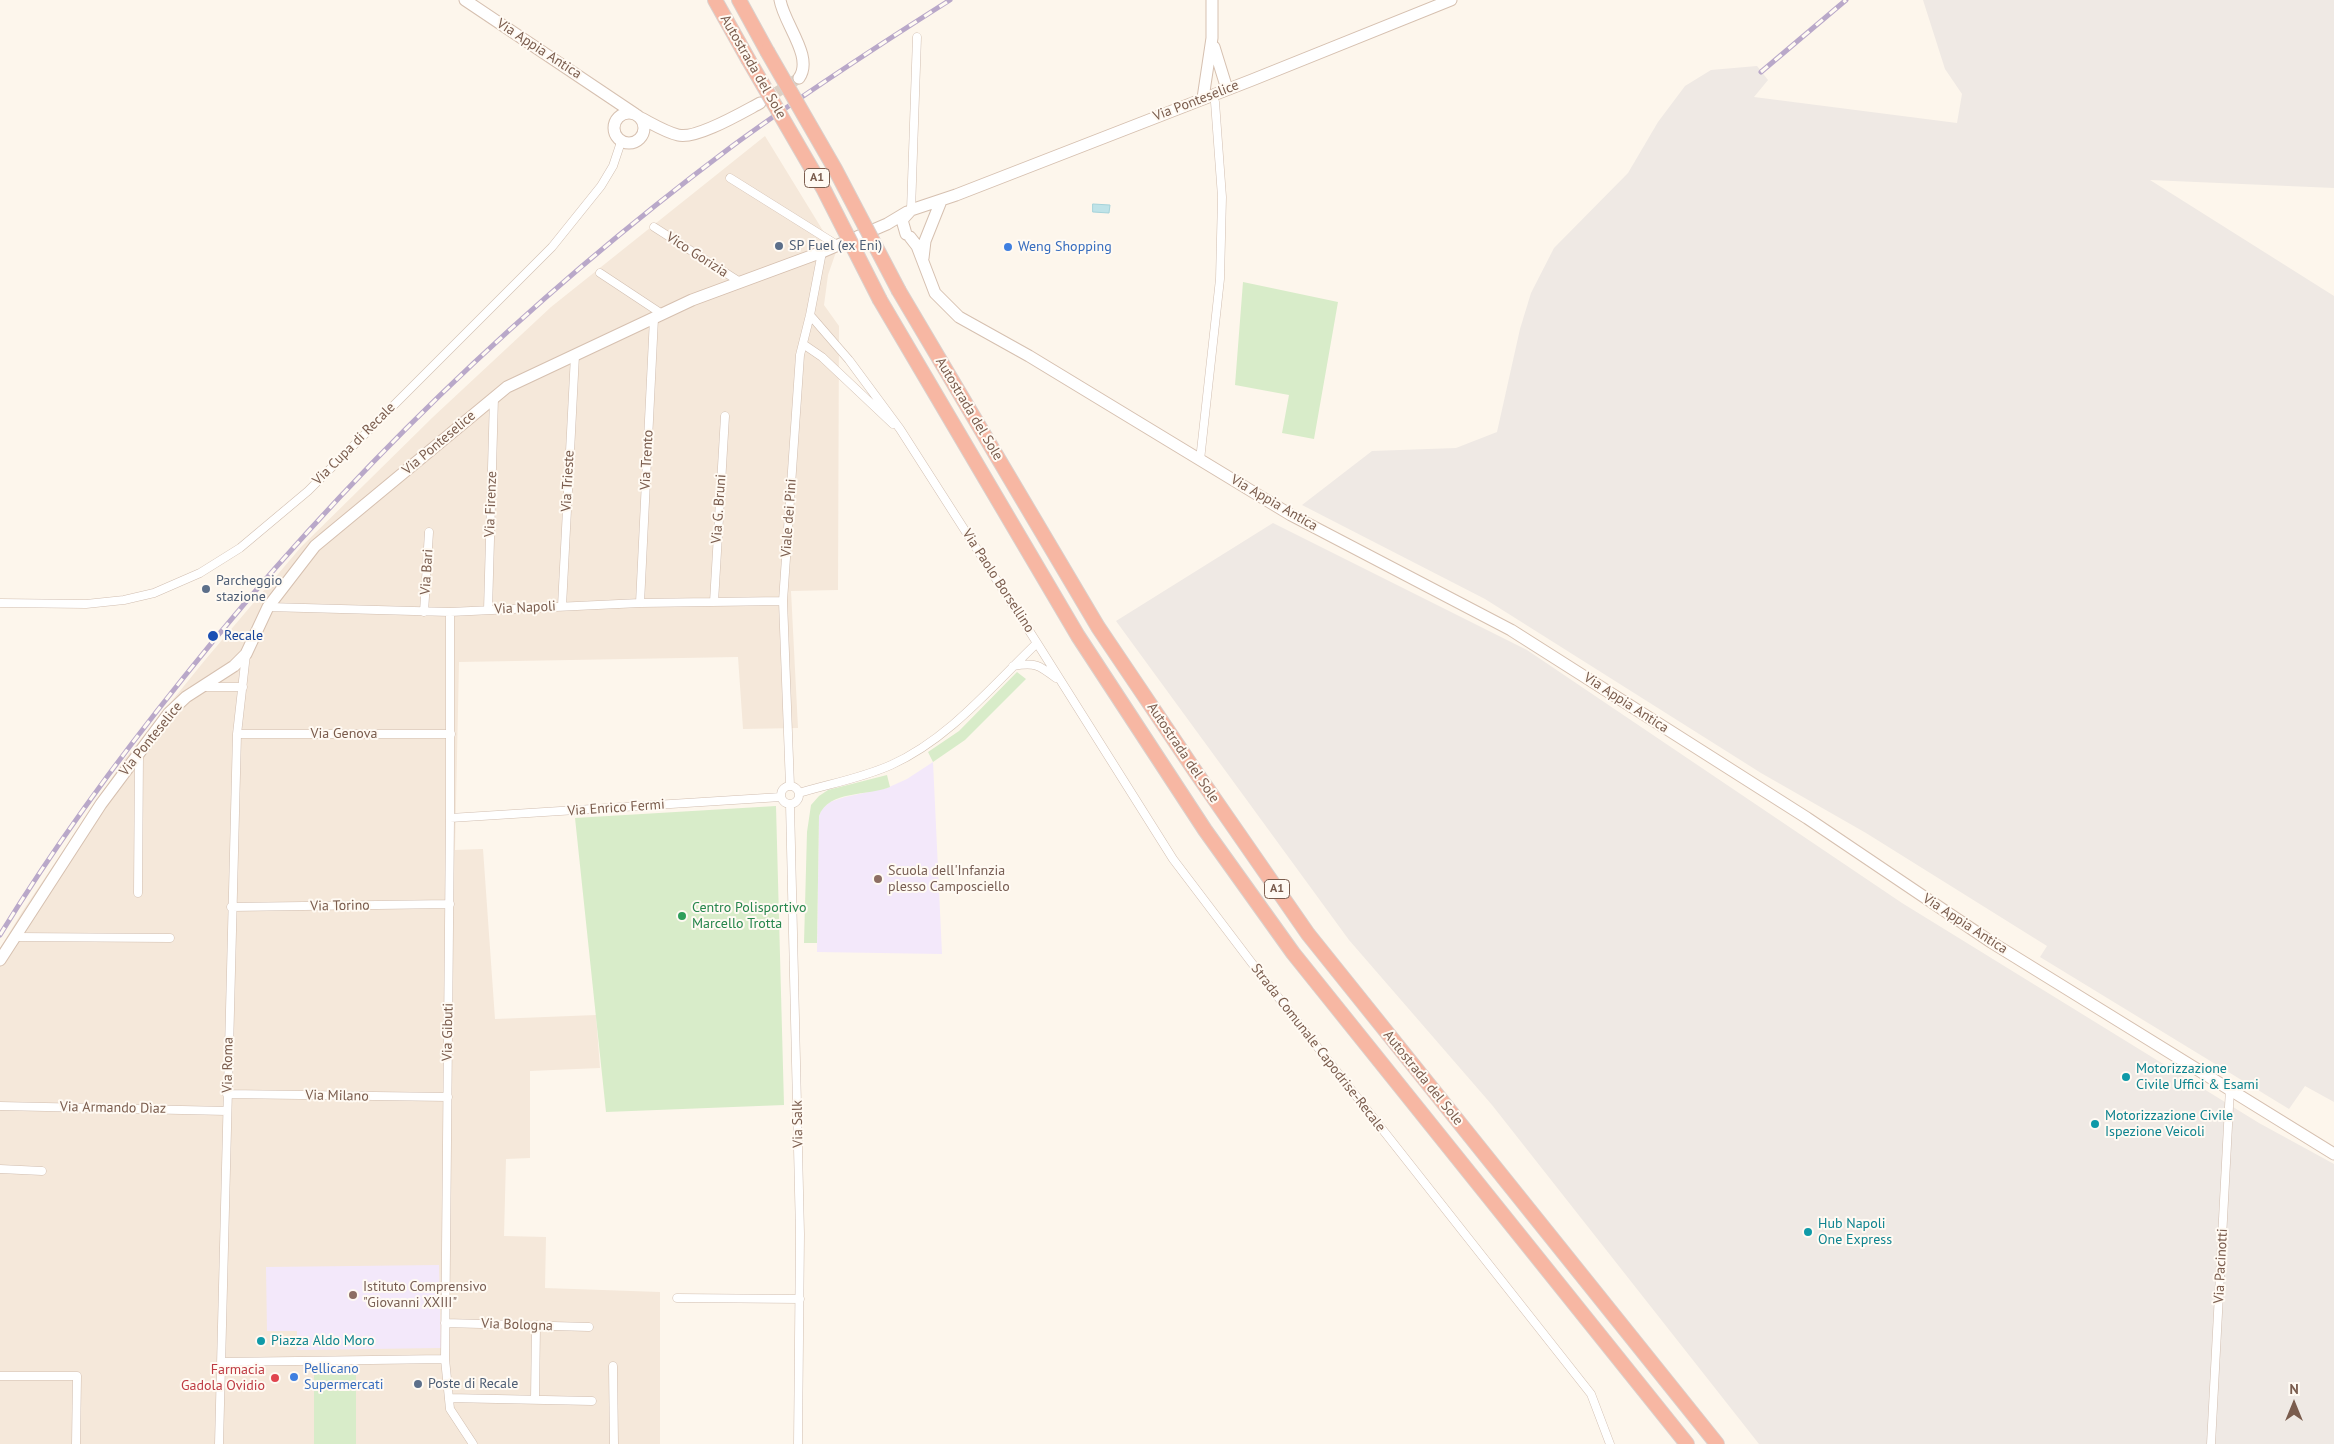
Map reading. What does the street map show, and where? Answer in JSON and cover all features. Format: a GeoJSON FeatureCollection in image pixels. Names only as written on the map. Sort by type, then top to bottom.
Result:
{"type":"FeatureCollection","features":[{"type":"Feature","properties":{"kind":"highway","name":"Autostrada del Sole"},"geometry":{"type":"LineString","coordinates":[[715,0],[824,190],[880,300],[1078,636],[1205,830],[1293,953],[1687,1444]]}},
{"type":"Feature","properties":{"kind":"highway","name":"Autostrada del Sole"},"geometry":{"type":"LineString","coordinates":[[739,0],[835,168],[899,291],[1098,627],[1195,771],[1308,934],[1717,1444]]}},
{"type":"Feature","properties":{"kind":"street","name":"Via Appia Antica"},"geometry":{"type":"LineString","coordinates":[[465,0],[613,100],[666,130]]}},
{"type":"Feature","properties":{"kind":"street"},"geometry":{"type":"LineString","coordinates":[[780,0],[782,12],[804,57],[803,72],[799,78]]}},
{"type":"Feature","properties":{"kind":"street"},"geometry":{"type":"LineString","coordinates":[[1204,98],[1212,38],[1212,0]]}},
{"type":"Feature","properties":{"kind":"street","name":"Via Ponteselice"},"geometry":{"type":"LineString","coordinates":[[0,960],[101,804],[169,713],[200,687],[234,666],[246,654],[268,607],[315,546],[507,386],[692,300],[822,252],[884,225],[912,210],[941,201],[1451,0]]}},
{"type":"Feature","properties":{"kind":"street"},"geometry":{"type":"LineString","coordinates":[[912,210],[917,37]]}},
{"type":"Feature","properties":{"kind":"street"},"geometry":{"type":"LineString","coordinates":[[1212,38],[1216,60],[1226,89]]}},
{"type":"Feature","properties":{"kind":"street"},"geometry":{"type":"LineString","coordinates":[[613,100],[614,134],[621,142],[631,144],[655,130],[666,130],[677,135],[693,135],[730,119],[760,103]]}},
{"type":"Feature","properties":{"kind":"street"},"geometry":{"type":"LineString","coordinates":[[1200,460],[1220,279],[1222,197],[1215,102]]}},
{"type":"Feature","properties":{"kind":"street"},"geometry":{"type":"LineString","coordinates":[[614,123],[625,113],[637,115],[645,128],[640,139]]}},
{"type":"Feature","properties":{"kind":"street","name":"Via Cupa di Recale"},"geometry":{"type":"LineString","coordinates":[[0,603],[86,604],[124,600],[154,592],[200,573],[240,548],[308,491],[552,247],[601,186],[613,166],[621,142]]}},
{"type":"Feature","properties":{"kind":"street"},"geometry":{"type":"LineString","coordinates":[[730,178],[837,245]]}},
{"type":"Feature","properties":{"kind":"street"},"geometry":{"type":"LineString","coordinates":[[923,260],[923,249],[941,201]]}},
{"type":"Feature","properties":{"kind":"street"},"geometry":{"type":"LineString","coordinates":[[884,225],[920,238],[930,228],[929,215],[912,210]]}},
{"type":"Feature","properties":{"kind":"street"},"geometry":{"type":"LineString","coordinates":[[908,235],[902,225],[904,216],[912,210]]}},
{"type":"Feature","properties":{"kind":"street","name":"Vico Gorizia"},"geometry":{"type":"LineString","coordinates":[[654,228],[740,282]]}},
{"type":"Feature","properties":{"kind":"street","name":"Via Appia Antica"},"geometry":{"type":"LineString","coordinates":[[908,235],[923,260],[936,293],[959,316],[1029,356],[1291,515],[1512,630],[1807,818],[1991,942],[2334,1154]]}},
{"type":"Feature","properties":{"kind":"street","name":"Viale dei Pini"},"geometry":{"type":"LineString","coordinates":[[790,786],[783,601],[800,355],[822,252]]}},
{"type":"Feature","properties":{"kind":"street"},"geometry":{"type":"LineString","coordinates":[[600,273],[658,316]]}},
{"type":"Feature","properties":{"kind":"street","name":"Via Paolo Borsellino"},"geometry":{"type":"LineString","coordinates":[[799,793],[877,771],[919,749],[950,728],[1037,643],[900,429],[849,360],[810,315]]}},
{"type":"Feature","properties":{"kind":"street","name":"Via Trento"},"geometry":{"type":"LineString","coordinates":[[640,603],[658,316]]}},
{"type":"Feature","properties":{"kind":"street","name":"Via Paolo Borsellino"},"geometry":{"type":"LineString","coordinates":[[803,344],[822,357],[885,418],[900,429]]}},
{"type":"Feature","properties":{"kind":"street","name":"Via Trieste"},"geometry":{"type":"LineString","coordinates":[[562,606],[575,355]]}},
{"type":"Feature","properties":{"kind":"street","name":"Via Firenze"},"geometry":{"type":"LineString","coordinates":[[488,610],[494,397]]}},
{"type":"Feature","properties":{"kind":"street","name":"Via G. Bruni"},"geometry":{"type":"LineString","coordinates":[[714,602],[726,416]]}},
{"type":"Feature","properties":{"kind":"street","name":"Via Bari"},"geometry":{"type":"LineString","coordinates":[[424,612],[429,532]]}},
{"type":"Feature","properties":{"kind":"street","name":"Via Napoli"},"geometry":{"type":"LineString","coordinates":[[268,607],[450,612],[640,603],[783,601]]}},
{"type":"Feature","properties":{"kind":"street","name":"Via Gibuti"},"geometry":{"type":"LineString","coordinates":[[450,612],[450,904],[445,1359],[450,1409],[473,1444]]}},
{"type":"Feature","properties":{"kind":"street","name":"Strada Comunale Capodrise-Recale"},"geometry":{"type":"LineString","coordinates":[[1037,643],[1173,859],[1266,984],[1591,1394],[1610,1444]]}},
{"type":"Feature","properties":{"kind":"street","name":"Via Roma"},"geometry":{"type":"LineString","coordinates":[[219,1444],[231,907],[237,734],[246,654]]}},
{"type":"Feature","properties":{"kind":"street"},"geometry":{"type":"LineString","coordinates":[[1013,666],[1030,663],[1042,667],[1061,681]]}},
{"type":"Feature","properties":{"kind":"street"},"geometry":{"type":"LineString","coordinates":[[200,687],[243,687]]}},
{"type":"Feature","properties":{"kind":"street","name":"Via Genova"},"geometry":{"type":"LineString","coordinates":[[237,734],[450,734]]}},
{"type":"Feature","properties":{"kind":"street"},"geometry":{"type":"LineString","coordinates":[[138,893],[139,753]]}},
{"type":"Feature","properties":{"kind":"street"},"geometry":{"type":"LineString","coordinates":[[790,786],[797,789],[799,793],[797,801],[790,804],[783,801],[781,797],[783,789],[790,786]]}},
{"type":"Feature","properties":{"kind":"street","name":"Via Enrico Fermi"},"geometry":{"type":"LineString","coordinates":[[450,818],[781,797]]}},
{"type":"Feature","properties":{"kind":"street","name":"Via Salk"},"geometry":{"type":"LineString","coordinates":[[790,804],[800,1234],[798,1444]]}},
{"type":"Feature","properties":{"kind":"street","name":"Via Torino"},"geometry":{"type":"LineString","coordinates":[[231,907],[450,904]]}},
{"type":"Feature","properties":{"kind":"street"},"geometry":{"type":"LineString","coordinates":[[15,936],[170,938]]}},
{"type":"Feature","properties":{"kind":"street","name":"Via Pacinotti"},"geometry":{"type":"LineString","coordinates":[[2211,1444],[2230,1088]]}},
{"type":"Feature","properties":{"kind":"street","name":"Via Milano"},"geometry":{"type":"LineString","coordinates":[[227,1094],[448,1097]]}},
{"type":"Feature","properties":{"kind":"street","name":"Via Armando Dìaz"},"geometry":{"type":"LineString","coordinates":[[0,1106],[227,1111]]}},
{"type":"Feature","properties":{"kind":"street"},"geometry":{"type":"LineString","coordinates":[[0,1169],[42,1171]]}},
{"type":"Feature","properties":{"kind":"street"},"geometry":{"type":"LineString","coordinates":[[677,1298],[800,1299]]}},
{"type":"Feature","properties":{"kind":"street","name":"Via Bologna"},"geometry":{"type":"LineString","coordinates":[[445,1322],[589,1327]]}},
{"type":"Feature","properties":{"kind":"street"},"geometry":{"type":"LineString","coordinates":[[535,1400],[536,1325]]}},
{"type":"Feature","properties":{"kind":"street"},"geometry":{"type":"LineString","coordinates":[[222,1362],[445,1359]]}},
{"type":"Feature","properties":{"kind":"street"},"geometry":{"type":"LineString","coordinates":[[613,1366],[614,1444]]}},
{"type":"Feature","properties":{"kind":"street"},"geometry":{"type":"LineString","coordinates":[[0,1376],[77,1376],[76,1444]]}},
{"type":"Feature","properties":{"kind":"street"},"geometry":{"type":"LineString","coordinates":[[449,1398],[592,1402]]}},
{"type":"Feature","properties":{"kind":"shaded area"},"geometry":{"type":"Polygon","coordinates":[[[1923,0],[2334,0],[2334,188],[2150,180],[2334,296],[2334,1102],[2305,1086],[2289,1109],[2040,957],[2047,946],[1866,833],[1761,773],[1485,599],[1302,505],[1372,451],[1456,448],[1497,432],[1520,329],[1531,293],[1554,248],[1628,173],[1658,122],[1685,86],[1711,70],[1757,66],[1768,80],[1754,97],[1957,123],[1962,94],[1945,69],[1923,0]]]}},
{"type":"Feature","properties":{"kind":"shaded area"},"geometry":{"type":"Polygon","coordinates":[[[765,136],[836,252],[828,275],[824,305],[839,326],[838,590],[791,591],[798,728],[743,729],[738,657],[459,662],[455,850],[483,849],[495,1019],[596,1015],[600,1068],[530,1071],[530,1158],[506,1159],[504,1236],[546,1237],[545,1288],[660,1292],[660,1444],[0,1444],[0,948],[124,760],[205,660],[301,547],[433,417],[551,307],[765,136]]]}},
{"type":"Feature","properties":{"kind":"shaded area"},"geometry":{"type":"Polygon","coordinates":[[[1273,523],[1527,650],[1902,903],[2259,1123],[2334,1164],[2334,1444],[1759,1444],[1492,1105],[1349,940],[1116,621],[1273,523]]]}},
{"type":"Feature","properties":{"kind":"shaded area","name":"Scuola dell'Infanzia plesso Camposciello"},"geometry":{"type":"Polygon","coordinates":[[[933,762],[942,954],[817,952],[819,816],[822,809],[830,802],[845,797],[887,788],[907,779],[933,762]]]}},
{"type":"Feature","properties":{"kind":"shaded area","name":"Istituto Comprensivo \"Giovanni XXIII\""},"geometry":{"type":"Polygon","coordinates":[[[439,1265],[441,1348],[297,1350],[297,1331],[267,1331],[266,1267],[439,1265]]]}},
{"type":"Feature","properties":{"kind":"green space"},"geometry":{"type":"Polygon","coordinates":[[[1243,282],[1338,302],[1314,439],[1282,433],[1289,395],[1235,385],[1243,282]]]}},
{"type":"Feature","properties":{"kind":"green space"},"geometry":{"type":"Polygon","coordinates":[[[1017,672],[1026,679],[965,740],[933,762],[928,752],[959,731],[1017,672]]]}},
{"type":"Feature","properties":{"kind":"green space"},"geometry":{"type":"Polygon","coordinates":[[[887,775],[890,787],[840,798],[824,808],[819,816],[817,943],[804,943],[807,832],[811,805],[828,790],[887,775]]]}},
{"type":"Feature","properties":{"kind":"green space","name":"Centro Polisportivo Marcello Trotta"},"geometry":{"type":"Polygon","coordinates":[[[776,806],[784,1105],[606,1112],[575,818],[776,806]]]}},
{"type":"Feature","properties":{"kind":"green space"},"geometry":{"type":"Polygon","coordinates":[[[314,1374],[356,1374],[356,1444],[314,1444],[314,1374]]]}},
{"type":"Feature","properties":{"kind":"water"},"geometry":{"type":"Polygon","coordinates":[[[1093,204],[1110,205],[1109,213],[1093,212],[1093,204]]]}},
{"type":"Feature","properties":{"kind":"tunnel"},"geometry":{"type":"LineString","coordinates":[[763,101],[799,78]]}},
{"type":"Feature","properties":{"kind":"railway"},"geometry":{"type":"LineString","coordinates":[[0,935],[88,803],[184,677],[245,603],[308,532],[373,462],[441,395],[510,329],[582,266],[731,147],[867,53],[950,0]]}},
{"type":"Feature","properties":{"kind":"railway"},"geometry":{"type":"LineString","coordinates":[[1761,72],[1846,0]]}},
{"type":"Feature","properties":{"kind":"place","name":"SP Fuel (ex Eni)"},"geometry":{"type":"Point","coordinates":[779,246]}},
{"type":"Feature","properties":{"kind":"place","name":"Weng Shopping"},"geometry":{"type":"Point","coordinates":[1008,247]}},
{"type":"Feature","properties":{"kind":"place","name":"Parcheggio stazione"},"geometry":{"type":"Point","coordinates":[206,589]}},
{"type":"Feature","properties":{"kind":"place","name":"Recale"},"geometry":{"type":"Point","coordinates":[213,636]}},
{"type":"Feature","properties":{"kind":"place","name":"Scuola dell'Infanzia plesso Camposciello"},"geometry":{"type":"Point","coordinates":[878,879]}},
{"type":"Feature","properties":{"kind":"place","name":"Centro Polisportivo Marcello Trotta"},"geometry":{"type":"Point","coordinates":[682,916]}},
{"type":"Feature","properties":{"kind":"place","name":"Motorizzazione Civile Uffici & Esami"},"geometry":{"type":"Point","coordinates":[2126,1077]}},
{"type":"Feature","properties":{"kind":"place","name":"Motorizzazione Civile Ispezione Veicoli"},"geometry":{"type":"Point","coordinates":[2095,1124]}},
{"type":"Feature","properties":{"kind":"place","name":"Hub Napoli One Express"},"geometry":{"type":"Point","coordinates":[1808,1232]}},
{"type":"Feature","properties":{"kind":"place","name":"Istituto Comprensivo \"Giovanni XXIII\""},"geometry":{"type":"Point","coordinates":[353,1295]}},
{"type":"Feature","properties":{"kind":"place","name":"Piazza Aldo Moro"},"geometry":{"type":"Point","coordinates":[261,1341]}},
{"type":"Feature","properties":{"kind":"place","name":"Pellicano Supermercati"},"geometry":{"type":"Point","coordinates":[294,1377]}},
{"type":"Feature","properties":{"kind":"place","name":"Farmacia Gadola Ovidio"},"geometry":{"type":"Point","coordinates":[275,1378]}},
{"type":"Feature","properties":{"kind":"place","name":"Poste di Recale"},"geometry":{"type":"Point","coordinates":[418,1384]}}]}
